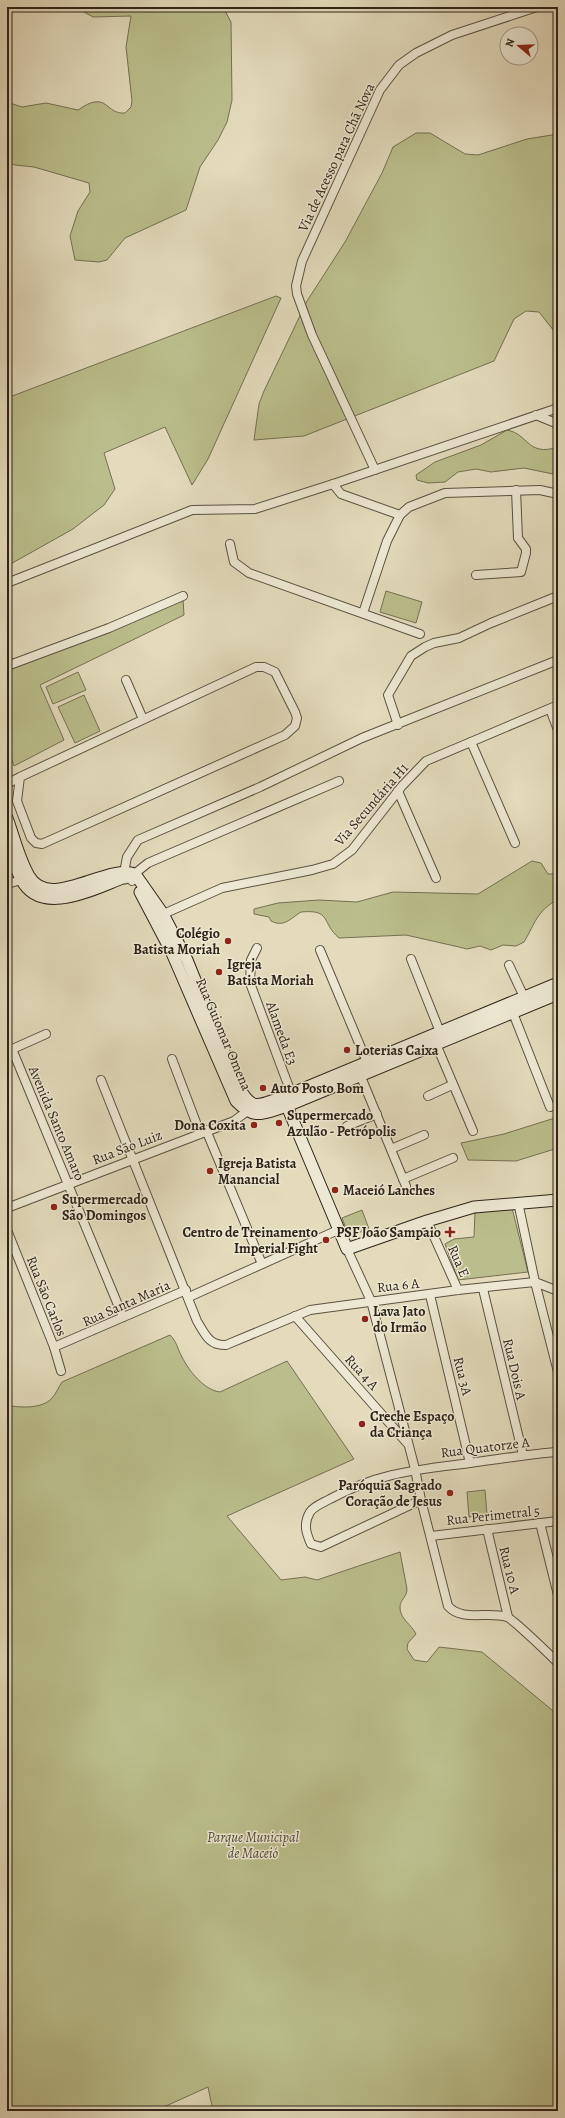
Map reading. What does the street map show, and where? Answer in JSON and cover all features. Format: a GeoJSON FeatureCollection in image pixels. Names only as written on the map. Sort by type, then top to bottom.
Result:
{"type":"FeatureCollection","features":[{"type":"Feature","properties":{"kind":"street","name":"Via de Acesso para Chã Nova"},"geometry":{"type":"LineString","coordinates":[[375,470],[312,335],[296,286],[302,261],[380,90],[386,80],[399,65],[438,41],[537,7]]}},
{"type":"Feature","properties":{"kind":"street"},"geometry":{"type":"LineString","coordinates":[[7,583],[192,510],[255,509],[558,408]]}},
{"type":"Feature","properties":{"kind":"street"},"geometry":{"type":"LineString","coordinates":[[536,415],[558,424]]}},
{"type":"Feature","properties":{"kind":"street"},"geometry":{"type":"LineString","coordinates":[[333,484],[341,494],[400,515]]}},
{"type":"Feature","properties":{"kind":"street"},"geometry":{"type":"LineString","coordinates":[[476,576],[521,572],[526,549],[518,538],[516,490]]}},
{"type":"Feature","properties":{"kind":"street"},"geometry":{"type":"LineString","coordinates":[[362,613],[387,541],[400,515],[419,501],[445,492],[540,490],[558,494]]}},
{"type":"Feature","properties":{"kind":"street"},"geometry":{"type":"LineString","coordinates":[[230,544],[234,562],[249,572],[420,634]]}},
{"type":"Feature","properties":{"kind":"street"},"geometry":{"type":"LineString","coordinates":[[7,666],[116,625],[183,596]]}},
{"type":"Feature","properties":{"kind":"street"},"geometry":{"type":"LineString","coordinates":[[398,725],[388,695],[411,656],[434,643],[459,638],[491,623],[558,596]]}},
{"type":"Feature","properties":{"kind":"street"},"geometry":{"type":"LineString","coordinates":[[129,876],[127,857],[138,840],[260,787],[362,738],[398,725],[558,660]]}},
{"type":"Feature","properties":{"kind":"street"},"geometry":{"type":"LineString","coordinates":[[7,784],[20,777],[143,719],[256,667],[264,666],[275,672],[297,718],[295,726],[285,735],[42,844],[36,843],[31,838],[17,801],[20,777]]}},
{"type":"Feature","properties":{"kind":"street"},"geometry":{"type":"LineString","coordinates":[[126,680],[143,719]]}},
{"type":"Feature","properties":{"kind":"street","name":"Via Secundária H1"},"geometry":{"type":"LineString","coordinates":[[159,917],[222,888],[312,870],[333,864],[352,850],[398,791],[426,761],[558,705]]}},
{"type":"Feature","properties":{"kind":"street"},"geometry":{"type":"LineString","coordinates":[[550,709],[558,730]]}},
{"type":"Feature","properties":{"kind":"street"},"geometry":{"type":"LineString","coordinates":[[471,742],[515,843]]}},
{"type":"Feature","properties":{"kind":"street"},"geometry":{"type":"LineString","coordinates":[[7,818],[29,889],[45,898],[59,900],[73,897],[129,876],[148,863],[339,781]]}},
{"type":"Feature","properties":{"kind":"street"},"geometry":{"type":"LineString","coordinates":[[398,791],[436,878]]}},
{"type":"Feature","properties":{"kind":"street"},"geometry":{"type":"LineString","coordinates":[[7,841],[26,879]]}},
{"type":"Feature","properties":{"kind":"street","name":"Rua Guiomar Omena"},"geometry":{"type":"LineString","coordinates":[[129,876],[159,917],[236,1101],[248,1108]]}},
{"type":"Feature","properties":{"kind":"street"},"geometry":{"type":"LineString","coordinates":[[7,884],[26,879]]}},
{"type":"Feature","properties":{"kind":"street","name":"Alameda E3"},"geometry":{"type":"LineString","coordinates":[[256,948],[251,960],[250,983],[289,1100]]}},
{"type":"Feature","properties":{"kind":"street"},"geometry":{"type":"LineString","coordinates":[[320,950],[364,1070],[377,1114],[405,1182],[453,1158]]}},
{"type":"Feature","properties":{"kind":"street"},"geometry":{"type":"LineString","coordinates":[[412,959],[440,1032]]}},
{"type":"Feature","properties":{"kind":"street"},"geometry":{"type":"LineString","coordinates":[[509,965],[524,997]]}},
{"type":"Feature","properties":{"kind":"street"},"geometry":{"type":"LineString","coordinates":[[364,1070],[440,1032],[558,983]]}},
{"type":"Feature","properties":{"kind":"street"},"geometry":{"type":"LineString","coordinates":[[248,1108],[261,1114],[289,1100],[364,1070],[436,1044],[558,994]]}},
{"type":"Feature","properties":{"kind":"street"},"geometry":{"type":"LineString","coordinates":[[513,1013],[550,1107]]}},
{"type":"Feature","properties":{"kind":"street"},"geometry":{"type":"LineString","coordinates":[[10,1050],[46,1034]]}},
{"type":"Feature","properties":{"kind":"street"},"geometry":{"type":"LineString","coordinates":[[436,1044],[452,1085],[473,1131]]}},
{"type":"Feature","properties":{"kind":"street","name":"Avenida Santo Amaro"},"geometry":{"type":"LineString","coordinates":[[10,1050],[68,1183],[123,1317]]}},
{"type":"Feature","properties":{"kind":"street"},"geometry":{"type":"LineString","coordinates":[[172,1060],[262,1264]]}},
{"type":"Feature","properties":{"kind":"street","name":"Rua 6 A"},"geometry":{"type":"LineString","coordinates":[[101,1080],[198,1320],[207,1339],[217,1345],[226,1345],[310,1310],[371,1301],[430,1295],[458,1290],[535,1282]]}},
{"type":"Feature","properties":{"kind":"street"},"geometry":{"type":"LineString","coordinates":[[428,1096],[452,1085]]}},
{"type":"Feature","properties":{"kind":"street"},"geometry":{"type":"LineString","coordinates":[[289,1100],[338,1230],[371,1301],[409,1445],[421,1500],[448,1606],[453,1612],[462,1614],[508,1617],[558,1663]]}},
{"type":"Feature","properties":{"kind":"street","name":"Rua São Luiz"},"geometry":{"type":"LineString","coordinates":[[7,1208],[68,1183],[234,1121],[248,1108]]}},
{"type":"Feature","properties":{"kind":"street"},"geometry":{"type":"LineString","coordinates":[[347,1126],[377,1114]]}},
{"type":"Feature","properties":{"kind":"street"},"geometry":{"type":"LineString","coordinates":[[391,1150],[424,1135]]}},
{"type":"Feature","properties":{"kind":"street"},"geometry":{"type":"LineString","coordinates":[[346,1249],[427,1221],[474,1207],[518,1202],[558,1200]]}},
{"type":"Feature","properties":{"kind":"street"},"geometry":{"type":"LineString","coordinates":[[518,1202],[535,1282],[558,1372]]}},
{"type":"Feature","properties":{"kind":"street","name":"Rua E"},"geometry":{"type":"LineString","coordinates":[[427,1221],[458,1290]]}},
{"type":"Feature","properties":{"kind":"street","name":"Rua São Carlos"},"geometry":{"type":"LineString","coordinates":[[7,1230],[54,1347],[61,1371]]}},
{"type":"Feature","properties":{"kind":"street","name":"Rua Santa Maria"},"geometry":{"type":"LineString","coordinates":[[54,1347],[123,1317],[188,1294],[262,1264],[338,1230]]}},
{"type":"Feature","properties":{"kind":"street"},"geometry":{"type":"LineString","coordinates":[[535,1282],[558,1292]]}},
{"type":"Feature","properties":{"kind":"street","name":"Rua Dois A"},"geometry":{"type":"LineString","coordinates":[[483,1288],[523,1455]]}},
{"type":"Feature","properties":{"kind":"street","name":"Rua 3A"},"geometry":{"type":"LineString","coordinates":[[430,1295],[470,1463]]}},
{"type":"Feature","properties":{"kind":"street","name":"Rua 4 A"},"geometry":{"type":"LineString","coordinates":[[295,1316],[409,1445]]}},
{"type":"Feature","properties":{"kind":"street","name":"Rua Quatorze A"},"geometry":{"type":"LineString","coordinates":[[421,1500],[326,1546],[318,1548],[311,1544],[306,1533],[305,1525],[310,1512],[315,1507],[345,1491],[380,1477],[415,1469],[558,1452]]}},
{"type":"Feature","properties":{"kind":"street","name":"Rua Perimetral 5"},"geometry":{"type":"LineString","coordinates":[[431,1536],[558,1521]]}},
{"type":"Feature","properties":{"kind":"street"},"geometry":{"type":"LineString","coordinates":[[540,1523],[558,1594]]}},
{"type":"Feature","properties":{"kind":"street","name":"Rua 10 A"},"geometry":{"type":"LineString","coordinates":[[487,1529],[508,1617]]}},
{"type":"Feature","properties":{"kind":"green space"},"geometry":{"type":"Polygon","coordinates":[[[75,7],[196,7],[196,10],[208,7],[223,7],[231,22],[232,100],[227,122],[218,140],[200,167],[186,210],[125,238],[107,260],[99,262],[75,260],[70,236],[78,211],[90,192],[89,183],[34,167],[15,165],[7,162],[7,102],[22,107],[46,103],[78,110],[88,104],[101,102],[118,113],[125,113],[131,107],[132,101],[126,47],[131,16],[93,17],[75,7]]]}},
{"type":"Feature","properties":{"kind":"green space"},"geometry":{"type":"Polygon","coordinates":[[[416,133],[430,133],[465,154],[478,155],[527,139],[558,134],[558,336],[539,312],[526,311],[514,319],[494,361],[304,436],[254,440],[259,404],[307,301],[345,242],[382,173],[393,147],[416,133]]]}},
{"type":"Feature","properties":{"kind":"green space"},"geometry":{"type":"Polygon","coordinates":[[[276,296],[281,298],[208,459],[192,485],[165,427],[104,453],[115,489],[104,505],[73,529],[7,566],[7,398],[276,296]]]}},
{"type":"Feature","properties":{"kind":"green space"},"geometry":{"type":"Polygon","coordinates":[[[507,430],[514,432],[529,444],[540,449],[558,447],[558,475],[524,468],[491,472],[476,469],[458,472],[445,482],[428,483],[417,480],[416,475],[435,462],[481,445],[507,430]]]}},
{"type":"Feature","properties":{"kind":"green space"},"geometry":{"type":"Polygon","coordinates":[[[386,591],[422,602],[416,623],[380,612],[386,591]]]}},
{"type":"Feature","properties":{"kind":"green space"},"geometry":{"type":"Polygon","coordinates":[[[183,599],[184,615],[40,685],[64,740],[14,766],[7,746],[7,671],[183,599]]]}},
{"type":"Feature","properties":{"kind":"green space"},"geometry":{"type":"Polygon","coordinates":[[[78,672],[86,690],[53,704],[46,687],[78,672]]]}},
{"type":"Feature","properties":{"kind":"green space"},"geometry":{"type":"Polygon","coordinates":[[[84,695],[100,731],[75,743],[58,707],[84,695]]]}},
{"type":"Feature","properties":{"kind":"green space"},"geometry":{"type":"Polygon","coordinates":[[[532,861],[541,863],[548,874],[558,871],[558,899],[545,908],[534,923],[524,942],[516,946],[503,945],[491,950],[480,946],[467,949],[406,935],[339,938],[333,932],[325,918],[317,913],[301,912],[284,923],[276,923],[271,921],[269,917],[254,914],[254,909],[278,903],[319,900],[357,902],[393,892],[478,894],[532,861]]]}},
{"type":"Feature","properties":{"kind":"green space"},"geometry":{"type":"Polygon","coordinates":[[[558,1117],[558,1148],[516,1161],[468,1160],[461,1143],[504,1134],[558,1117]]]}},
{"type":"Feature","properties":{"kind":"green space"},"geometry":{"type":"Polygon","coordinates":[[[512,1208],[528,1272],[458,1280],[445,1244],[454,1239],[474,1237],[475,1213],[512,1208]]]}},
{"type":"Feature","properties":{"kind":"green space"},"geometry":{"type":"Polygon","coordinates":[[[362,1210],[369,1229],[349,1236],[342,1218],[362,1210]]]}},
{"type":"Feature","properties":{"kind":"green space","name":"Parque Municipal de Maceió"},"geometry":{"type":"Polygon","coordinates":[[[170,1335],[193,1374],[208,1388],[220,1392],[287,1361],[354,1459],[227,1516],[281,1580],[305,1577],[317,1580],[400,1552],[407,1589],[400,1605],[400,1611],[416,1634],[408,1643],[407,1649],[414,1660],[427,1662],[439,1647],[482,1652],[558,1715],[558,2111],[213,2111],[208,2087],[155,2111],[7,2111],[7,1405],[31,1407],[48,1402],[62,1382],[170,1335]]]}},
{"type":"Feature","properties":{"kind":"green space"},"geometry":{"type":"Polygon","coordinates":[[[485,1490],[487,1515],[469,1517],[467,1492],[485,1490]]]}},
{"type":"Feature","properties":{"kind":"place","name":"Colégio Batista Moriah"},"geometry":{"type":"Point","coordinates":[228,941]}},
{"type":"Feature","properties":{"kind":"place","name":"Igreja Batista Moriah"},"geometry":{"type":"Point","coordinates":[219,972]}},
{"type":"Feature","properties":{"kind":"place","name":"Loterias Caixa"},"geometry":{"type":"Point","coordinates":[347,1050]}},
{"type":"Feature","properties":{"kind":"place","name":"Auto Posto Bom"},"geometry":{"type":"Point","coordinates":[263,1088]}},
{"type":"Feature","properties":{"kind":"place","name":"Supermercado Azulão - Petrópolis"},"geometry":{"type":"Point","coordinates":[279,1123]}},
{"type":"Feature","properties":{"kind":"place","name":"Dona Coxita"},"geometry":{"type":"Point","coordinates":[254,1125]}},
{"type":"Feature","properties":{"kind":"place","name":"Igreja Batista Manancial"},"geometry":{"type":"Point","coordinates":[210,1171]}},
{"type":"Feature","properties":{"kind":"place","name":"Maceió Lanches"},"geometry":{"type":"Point","coordinates":[335,1190]}},
{"type":"Feature","properties":{"kind":"place","name":"Supermercado São Domingos"},"geometry":{"type":"Point","coordinates":[54,1207]}},
{"type":"Feature","properties":{"kind":"place","name":"PSF João Sampaio"},"geometry":{"type":"Point","coordinates":[450,1232]}},
{"type":"Feature","properties":{"kind":"place","name":"Centro de Treinamento Imperial Fight"},"geometry":{"type":"Point","coordinates":[326,1240]}},
{"type":"Feature","properties":{"kind":"place","name":"Lava Jato do Irmão"},"geometry":{"type":"Point","coordinates":[365,1319]}},
{"type":"Feature","properties":{"kind":"place","name":"Creche Espaço da Criança"},"geometry":{"type":"Point","coordinates":[362,1424]}},
{"type":"Feature","properties":{"kind":"place","name":"Paróquia Sagrado Coração de Jesus"},"geometry":{"type":"Point","coordinates":[450,1493]}}]}
